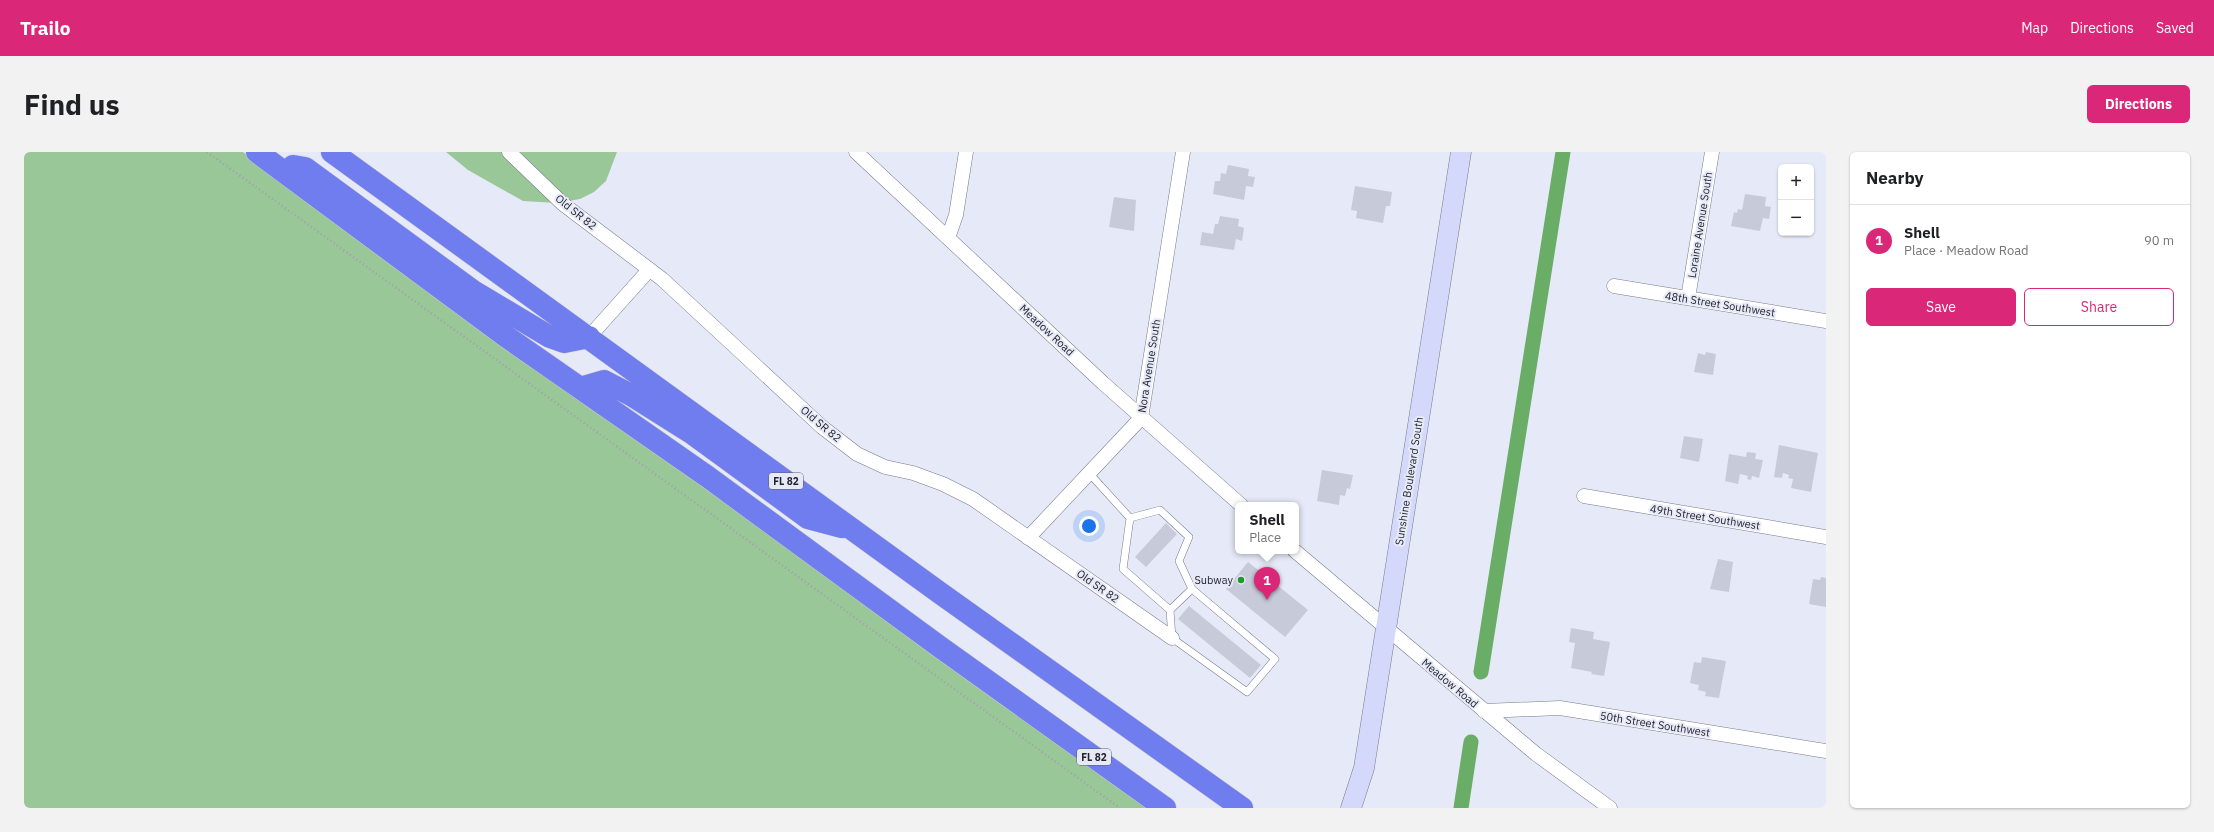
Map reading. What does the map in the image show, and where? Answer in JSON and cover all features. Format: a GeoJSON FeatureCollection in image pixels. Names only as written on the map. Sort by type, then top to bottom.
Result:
{"type":"FeatureCollection","features":[{"type":"Feature","properties":{"kind":"highway","name":"FL 82"},"geometry":{"type":"LineString","coordinates":[[332,152],[854,530],[1242,808]]}},
{"type":"Feature","properties":{"kind":"highway","name":"FL 82"},"geometry":{"type":"LineString","coordinates":[[263,156],[504,335],[708,477],[933,642],[1165,808]]}},
{"type":"Feature","properties":{"kind":"highway"},"geometry":{"type":"LineString","coordinates":[[263,156],[305,168],[473,291],[550,337],[564,342],[589,338]]}},
{"type":"Feature","properties":{"kind":"highway"},"geometry":{"type":"LineString","coordinates":[[580,388],[604,381],[631,394],[693,434],[808,518],[854,530]]}},
{"type":"Feature","properties":{"kind":"street","name":"Old SR 82"},"geometry":{"type":"LineString","coordinates":[[509,152],[564,204],[649,270],[822,427],[857,454],[885,467],[913,473],[943,484],[973,499],[1172,638]]}},
{"type":"Feature","properties":{"kind":"street","name":"Meadow Road"},"geometry":{"type":"LineString","coordinates":[[856,152],[1141,418],[1238,502]]}},
{"type":"Feature","properties":{"kind":"street"},"geometry":{"type":"LineString","coordinates":[[948,238],[956,214],[966,152]]}},
{"type":"Feature","properties":{"kind":"street","name":"Nora Avenue South"},"geometry":{"type":"LineString","coordinates":[[1028,538],[1141,418],[1183,152]]}},
{"type":"Feature","properties":{"kind":"street","name":"Sunshine Boulevard South"},"geometry":{"type":"LineString","coordinates":[[1352,808],[1364,768],[1461,152]]}},
{"type":"Feature","properties":{"kind":"street","name":"Loraine Avenue South"},"geometry":{"type":"LineString","coordinates":[[1688,298],[1712,152]]}},
{"type":"Feature","properties":{"kind":"street"},"geometry":{"type":"LineString","coordinates":[[589,338],[649,270]]}},
{"type":"Feature","properties":{"kind":"street","name":"48th Street Southwest"},"geometry":{"type":"LineString","coordinates":[[1614,286],[1826,321]]}},
{"type":"Feature","properties":{"kind":"street","name":"49th Street Southwest"},"geometry":{"type":"LineString","coordinates":[[1584,496],[1826,537]]}},
{"type":"Feature","properties":{"kind":"street","name":"Meadow Road"},"geometry":{"type":"LineString","coordinates":[[1299,554],[1371,613],[1385,629],[1536,754],[1610,808]]}},
{"type":"Feature","properties":{"kind":"street","name":"50th Street Southwest"},"geometry":{"type":"LineString","coordinates":[[1484,711],[1560,708],[1826,751]]}},
{"type":"Feature","properties":{"kind":"lane"},"geometry":{"type":"LineString","coordinates":[[1089,473],[1130,518]]}},
{"type":"Feature","properties":{"kind":"lane"},"geometry":{"type":"LineString","coordinates":[[1160,510],[1189,537],[1179,561],[1192,589],[1275,659],[1247,692],[1172,638],[1170,610],[1123,570],[1130,518],[1160,510]]}},
{"type":"Feature","properties":{"kind":"lane"},"geometry":{"type":"LineString","coordinates":[[1170,610],[1192,589]]}},
{"type":"Feature","properties":{"kind":"path"},"geometry":{"type":"LineString","coordinates":[[207,152],[1120,808]]}},
{"type":"Feature","properties":{"kind":"green space"},"geometry":{"type":"Polygon","coordinates":[[[24,152],[243,152],[573,393],[574,398],[578,397],[1151,808],[24,808],[24,152]]]}},
{"type":"Feature","properties":{"kind":"green space"},"geometry":{"type":"Polygon","coordinates":[[[446,152],[617,152],[606,181],[594,192],[580,199],[557,203],[523,201],[468,170],[446,152]]]}},
{"type":"Feature","properties":{"kind":"building"},"geometry":{"type":"Polygon","coordinates":[[[1228,165],[1249,169],[1248,176],[1255,177],[1253,187],[1246,186],[1244,200],[1213,194],[1215,181],[1220,181],[1221,173],[1226,174],[1228,165]]]}},
{"type":"Feature","properties":{"kind":"building"},"geometry":{"type":"Polygon","coordinates":[[[1355,186],[1392,192],[1390,206],[1386,206],[1383,223],[1356,218],[1357,211],[1351,210],[1355,186]]]}},
{"type":"Feature","properties":{"kind":"building"},"geometry":{"type":"Polygon","coordinates":[[[1745,194],[1766,197],[1765,206],[1771,207],[1769,219],[1763,218],[1760,231],[1731,226],[1734,212],[1737,213],[1738,209],[1742,210],[1745,194]]]}},
{"type":"Feature","properties":{"kind":"building"},"geometry":{"type":"Polygon","coordinates":[[[1114,197],[1136,200],[1134,231],[1109,227],[1114,197]]]}},
{"type":"Feature","properties":{"kind":"building"},"geometry":{"type":"Polygon","coordinates":[[[1220,216],[1239,219],[1238,226],[1244,228],[1242,241],[1236,239],[1234,250],[1200,245],[1202,232],[1213,234],[1215,224],[1218,224],[1220,216]]]}},
{"type":"Feature","properties":{"kind":"building"},"geometry":{"type":"Polygon","coordinates":[[[1706,352],[1716,354],[1713,375],[1694,372],[1698,353],[1705,355],[1706,352]]]}},
{"type":"Feature","properties":{"kind":"building"},"geometry":{"type":"Polygon","coordinates":[[[1684,436],[1703,439],[1699,462],[1680,458],[1684,436]]]}},
{"type":"Feature","properties":{"kind":"building"},"geometry":{"type":"Polygon","coordinates":[[[1779,445],[1818,453],[1811,492],[1791,488],[1793,479],[1788,478],[1789,475],[1783,473],[1782,478],[1774,477],[1779,445]]]}},
{"type":"Feature","properties":{"kind":"building"},"geometry":{"type":"Polygon","coordinates":[[[1747,452],[1756,453],[1755,459],[1763,460],[1759,478],[1752,476],[1751,480],[1747,479],[1748,476],[1740,474],[1738,484],[1725,481],[1729,454],[1746,457],[1747,452]]]}},
{"type":"Feature","properties":{"kind":"building"},"geometry":{"type":"Polygon","coordinates":[[[1322,470],[1353,475],[1350,489],[1347,488],[1345,496],[1340,495],[1339,505],[1317,501],[1322,470]]]}},
{"type":"Feature","properties":{"kind":"building"},"geometry":{"type":"Polygon","coordinates":[[[1166,523],[1177,534],[1146,567],[1135,557],[1166,523]]]}},
{"type":"Feature","properties":{"kind":"building"},"geometry":{"type":"Polygon","coordinates":[[[1718,559],[1733,562],[1729,592],[1710,589],[1718,559]]]}},
{"type":"Feature","properties":{"kind":"building"},"geometry":{"type":"Polygon","coordinates":[[[1248,562],[1308,610],[1285,637],[1226,589],[1248,562]]]}},
{"type":"Feature","properties":{"kind":"building"},"geometry":{"type":"Polygon","coordinates":[[[1821,577],[1826,578],[1826,607],[1809,604],[1813,579],[1820,580],[1821,577]]]}},
{"type":"Feature","properties":{"kind":"building"},"geometry":{"type":"Polygon","coordinates":[[[1189,606],[1261,665],[1250,678],[1178,619],[1189,606]]]}},
{"type":"Feature","properties":{"kind":"building"},"geometry":{"type":"Polygon","coordinates":[[[1571,628],[1594,632],[1593,639],[1610,642],[1604,676],[1571,668],[1575,643],[1569,642],[1571,628]]]}},
{"type":"Feature","properties":{"kind":"building"},"geometry":{"type":"Polygon","coordinates":[[[1702,657],[1726,661],[1719,698],[1705,696],[1706,692],[1698,690],[1699,685],[1690,683],[1694,662],[1701,663],[1702,657]]]}},
{"type":"Feature","properties":{"kind":"waterway"},"geometry":{"type":"LineString","coordinates":[[1481,672],[1563,152]]}},
{"type":"Feature","properties":{"kind":"waterway"},"geometry":{"type":"LineString","coordinates":[[1461,808],[1471,742]]}},
{"type":"Feature","properties":{"kind":"place","name":"Subway"},"geometry":{"type":"Point","coordinates":[1241,580]}},
{"type":"Feature","properties":{"kind":"place","name":"Shell"},"geometry":{"type":"Point","coordinates":[1267,600]}}]}
